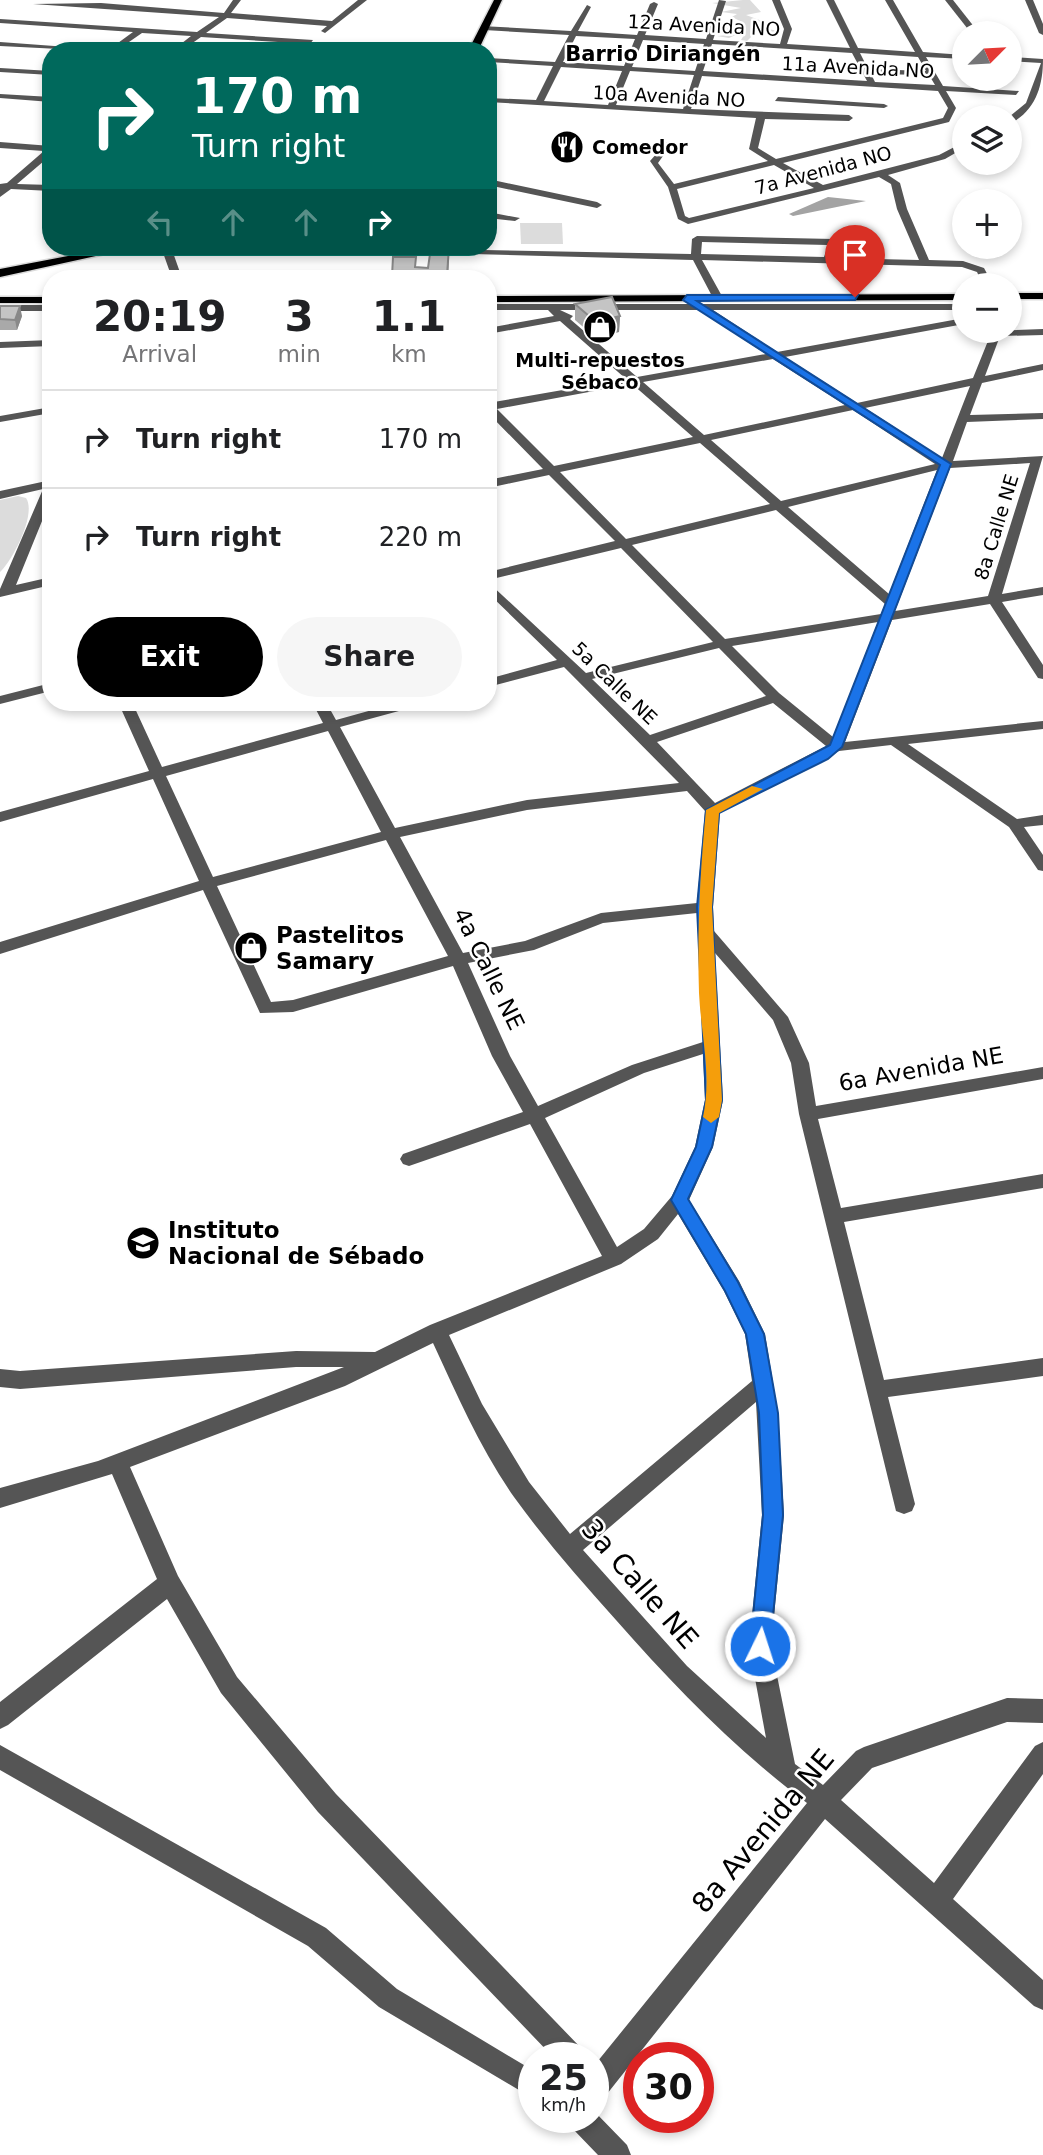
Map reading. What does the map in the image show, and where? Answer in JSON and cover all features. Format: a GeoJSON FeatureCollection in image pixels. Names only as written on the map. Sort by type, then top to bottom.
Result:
{"type":"FeatureCollection","features":[{"type":"Feature","properties":{"kind":"highway"},"geometry":{"type":"LineString","coordinates":[[477,42],[498,0]]}},
{"type":"Feature","properties":{"kind":"highway"},"geometry":{"type":"LineString","coordinates":[[0,273],[86,256]]}},
{"type":"Feature","properties":{"kind":"main road"},"geometry":{"type":"LineString","coordinates":[[1022,296],[1043,296]]}},
{"type":"Feature","properties":{"kind":"main road"},"geometry":{"type":"LineString","coordinates":[[497,300],[549,303],[687,298],[952,297]]}},
{"type":"Feature","properties":{"kind":"main road"},"geometry":{"type":"LineString","coordinates":[[0,300],[42,300]]}},
{"type":"Feature","properties":{"kind":"street"},"geometry":{"type":"LineString","coordinates":[[189,42],[226,15],[237,0]]}},
{"type":"Feature","properties":{"kind":"street"},"geometry":{"type":"LineString","coordinates":[[0,21],[310,42],[363,0]]}},
{"type":"Feature","properties":{"kind":"street"},"geometry":{"type":"LineString","coordinates":[[776,0],[788,29],[783,46]]}},
{"type":"Feature","properties":{"kind":"street"},"geometry":{"type":"LineString","coordinates":[[830,0],[872,84]]}},
{"type":"Feature","properties":{"kind":"street"},"geometry":{"type":"LineString","coordinates":[[670,144],[653,163],[672,187],[946,120],[951,108],[889,0]]}},
{"type":"Feature","properties":{"kind":"street"},"geometry":{"type":"LineString","coordinates":[[949,0],[966,21]]}},
{"type":"Feature","properties":{"kind":"street"},"geometry":{"type":"LineString","coordinates":[[1029,0],[1043,33]]}},
{"type":"Feature","properties":{"kind":"street"},"geometry":{"type":"LineString","coordinates":[[685,112],[722,1]]}},
{"type":"Feature","properties":{"kind":"street"},"geometry":{"type":"LineString","coordinates":[[13,30],[39,2],[335,24]]}},
{"type":"Feature","properties":{"kind":"street"},"geometry":{"type":"LineString","coordinates":[[611,108],[654,4]]}},
{"type":"Feature","properties":{"kind":"street"},"geometry":{"type":"LineString","coordinates":[[538,104],[586,7]]}},
{"type":"Feature","properties":{"kind":"street","name":"12a Avenida NO"},"geometry":{"type":"LineString","coordinates":[[484,28],[952,56]]}},
{"type":"Feature","properties":{"kind":"street"},"geometry":{"type":"LineString","coordinates":[[124,42],[141,30]]}},
{"type":"Feature","properties":{"kind":"street"},"geometry":{"type":"LineString","coordinates":[[0,40],[42,45]]}},
{"type":"Feature","properties":{"kind":"street"},"geometry":{"type":"LineString","coordinates":[[1022,60],[1043,63],[1030,104],[1022,111]]}},
{"type":"Feature","properties":{"kind":"street","name":"11a Avenida NO"},"geometry":{"type":"LineString","coordinates":[[497,61],[1016,93]]}},
{"type":"Feature","properties":{"kind":"street"},"geometry":{"type":"LineString","coordinates":[[0,70],[42,73]]}},
{"type":"Feature","properties":{"kind":"street"},"geometry":{"type":"LineString","coordinates":[[865,71],[929,73]]}},
{"type":"Feature","properties":{"kind":"street"},"geometry":{"type":"LineString","coordinates":[[1016,93],[1030,104]]}},
{"type":"Feature","properties":{"kind":"street"},"geometry":{"type":"LineString","coordinates":[[0,96],[42,100]]}},
{"type":"Feature","properties":{"kind":"street"},"geometry":{"type":"LineString","coordinates":[[778,99],[884,106]]}},
{"type":"Feature","properties":{"kind":"street","name":"10a Avenida NO"},"geometry":{"type":"LineString","coordinates":[[497,101],[761,117],[849,118]]}},
{"type":"Feature","properties":{"kind":"street"},"geometry":{"type":"LineString","coordinates":[[794,117],[807,102]]}},
{"type":"Feature","properties":{"kind":"street"},"geometry":{"type":"LineString","coordinates":[[761,117],[753,149],[821,188]]}},
{"type":"Feature","properties":{"kind":"street"},"geometry":{"type":"LineString","coordinates":[[0,145],[42,148]]}},
{"type":"Feature","properties":{"kind":"street","name":"7a Avenida NO"},"geometry":{"type":"LineString","coordinates":[[672,187],[681,216],[688,221],[880,174],[942,157],[952,152]]}},
{"type":"Feature","properties":{"kind":"street"},"geometry":{"type":"LineString","coordinates":[[0,194],[4,186],[42,156]]}},
{"type":"Feature","properties":{"kind":"street"},"geometry":{"type":"LineString","coordinates":[[880,174],[895,183],[902,209],[925,263]]}},
{"type":"Feature","properties":{"kind":"street"},"geometry":{"type":"LineString","coordinates":[[497,184],[597,205]]}},
{"type":"Feature","properties":{"kind":"street"},"geometry":{"type":"LineString","coordinates":[[4,186],[42,188]]}},
{"type":"Feature","properties":{"kind":"street"},"geometry":{"type":"LineString","coordinates":[[497,216],[515,218]]}},
{"type":"Feature","properties":{"kind":"street"},"geometry":{"type":"LineString","coordinates":[[718,298],[696,257],[697,239],[834,242],[828,261]]}},
{"type":"Feature","properties":{"kind":"street"},"geometry":{"type":"LineString","coordinates":[[497,253],[925,263],[974,266],[982,273]]}},
{"type":"Feature","properties":{"kind":"street"},"geometry":{"type":"LineString","coordinates":[[687,298],[945,464]]}},
{"type":"Feature","properties":{"kind":"street"},"geometry":{"type":"LineString","coordinates":[[497,306],[549,303],[602,307],[952,307]]}},
{"type":"Feature","properties":{"kind":"street"},"geometry":{"type":"LineString","coordinates":[[549,303],[778,504],[888,609]]}},
{"type":"Feature","properties":{"kind":"street"},"geometry":{"type":"LineString","coordinates":[[497,329],[602,307]]}},
{"type":"Feature","properties":{"kind":"street"},"geometry":{"type":"LineString","coordinates":[[0,308],[42,308]]}},
{"type":"Feature","properties":{"kind":"street"},"geometry":{"type":"LineString","coordinates":[[497,406],[952,323]]}},
{"type":"Feature","properties":{"kind":"street"},"geometry":{"type":"LineString","coordinates":[[1022,332],[1043,332]]}},
{"type":"Feature","properties":{"kind":"street"},"geometry":{"type":"LineString","coordinates":[[0,345],[42,343]]}},
{"type":"Feature","properties":{"kind":"street"},"geometry":{"type":"LineString","coordinates":[[836,747],[992,343]]}},
{"type":"Feature","properties":{"kind":"street"},"geometry":{"type":"LineString","coordinates":[[497,482],[1043,367]]}},
{"type":"Feature","properties":{"kind":"street"},"geometry":{"type":"LineString","coordinates":[[0,419],[42,412]]}},
{"type":"Feature","properties":{"kind":"street"},"geometry":{"type":"LineString","coordinates":[[497,415],[776,697],[836,747]]}},
{"type":"Feature","properties":{"kind":"street"},"geometry":{"type":"LineString","coordinates":[[964,419],[1043,416]]}},
{"type":"Feature","properties":{"kind":"street"},"geometry":{"type":"LineString","coordinates":[[497,574],[945,464],[1040,459]]}},
{"type":"Feature","properties":{"kind":"street","name":"8a Calle NE"},"geometry":{"type":"LineString","coordinates":[[1040,459],[994,598],[998,609],[1043,675]]}},
{"type":"Feature","properties":{"kind":"street"},"geometry":{"type":"LineString","coordinates":[[0,495],[42,486]]}},
{"type":"Feature","properties":{"kind":"street"},"geometry":{"type":"LineString","coordinates":[[3,592],[42,504]]}},
{"type":"Feature","properties":{"kind":"street"},"geometry":{"type":"LineString","coordinates":[[3,592],[42,583]]}},
{"type":"Feature","properties":{"kind":"street"},"geometry":{"type":"LineString","coordinates":[[581,678],[725,643],[888,609],[1043,591]]}},
{"type":"Feature","properties":{"kind":"street","name":"5a Calle NE"},"geometry":{"type":"LineString","coordinates":[[497,595],[648,741],[713,810]]}},
{"type":"Feature","properties":{"kind":"street"},"geometry":{"type":"LineString","coordinates":[[497,681],[566,662]]}},
{"type":"Feature","properties":{"kind":"street"},"geometry":{"type":"LineString","coordinates":[[0,700],[42,689]]}},
{"type":"Feature","properties":{"kind":"street"},"geometry":{"type":"LineString","coordinates":[[648,741],[776,697]]}},
{"type":"Feature","properties":{"kind":"street"},"geometry":{"type":"LineString","coordinates":[[129,711],[266,1009],[293,1006],[458,958],[528,946],[601,918],[705,907]]}},
{"type":"Feature","properties":{"kind":"street","name":"4a Calle NE"},"geometry":{"type":"LineString","coordinates":[[325,711],[458,958],[501,1056],[614,1259]]}},
{"type":"Feature","properties":{"kind":"street"},"geometry":{"type":"LineString","coordinates":[[0,817],[382,711]]}},
{"type":"Feature","properties":{"kind":"street"},"geometry":{"type":"LineString","coordinates":[[0,1498],[118,1463],[338,1380],[374,1359],[614,1259],[651,1234],[679,1200],[704,1147],[712,1112],[713,1045],[707,997],[705,907],[713,810],[824,756],[836,747],[1043,725]]}},
{"type":"Feature","properties":{"kind":"street"},"geometry":{"type":"LineString","coordinates":[[896,741],[1014,824],[1043,866]]}},
{"type":"Feature","properties":{"kind":"street"},"geometry":{"type":"LineString","coordinates":[[0,948],[207,881],[390,835],[531,805],[691,786]]}},
{"type":"Feature","properties":{"kind":"street"},"geometry":{"type":"LineString","coordinates":[[1014,824],[1043,820]]}},
{"type":"Feature","properties":{"kind":"street"},"geometry":{"type":"LineString","coordinates":[[705,931],[780,1017],[800,1063],[808,1114],[904,1504]]}},
{"type":"Feature","properties":{"kind":"street"},"geometry":{"type":"LineString","coordinates":[[409,1159],[535,1115],[638,1069],[713,1045]]}},
{"type":"Feature","properties":{"kind":"street","name":"6a Avenida NE"},"geometry":{"type":"LineString","coordinates":[[808,1114],[1043,1073]]}},
{"type":"Feature","properties":{"kind":"street"},"geometry":{"type":"LineString","coordinates":[[833,1217],[1043,1181]]}},
{"type":"Feature","properties":{"kind":"street"},"geometry":{"type":"LineString","coordinates":[[679,1200],[732,1287],[755,1334],[768,1413],[773,1515],[760,1646],[784,1771]]}},
{"type":"Feature","properties":{"kind":"street","name":"3a Calle NE"},"geometry":{"type":"LineString","coordinates":[[438,1331],[475,1410],[520,1489],[568,1549],[679,1674],[784,1771],[824,1801],[1043,1997]]}},
{"type":"Feature","properties":{"kind":"street"},"geometry":{"type":"LineString","coordinates":[[0,1378],[20,1380],[296,1359],[374,1359]]}},
{"type":"Feature","properties":{"kind":"street"},"geometry":{"type":"LineString","coordinates":[[876,1390],[1043,1367]]}},
{"type":"Feature","properties":{"kind":"street"},"geometry":{"type":"LineString","coordinates":[[568,1549],[763,1384]]}},
{"type":"Feature","properties":{"kind":"street"},"geometry":{"type":"LineString","coordinates":[[118,1463],[170,1583],[229,1685],[327,1803],[558,2042]]}},
{"type":"Feature","properties":{"kind":"street"},"geometry":{"type":"LineString","coordinates":[[0,1717],[170,1583]]}},
{"type":"Feature","properties":{"kind":"street","name":"8a Avenida NE"},"geometry":{"type":"LineString","coordinates":[[609,2067],[824,1801],[864,1759],[1007,1710],[1043,1711]]}},
{"type":"Feature","properties":{"kind":"street"},"geometry":{"type":"LineString","coordinates":[[936,1901],[1043,1754]]}},
{"type":"Feature","properties":{"kind":"street"},"geometry":{"type":"LineString","coordinates":[[0,1757],[317,1937],[388,1998],[518,2076]]}},
{"type":"Feature","properties":{"kind":"street"},"geometry":{"type":"LineString","coordinates":[[596,2133],[617,2155]]}},
{"type":"Feature","properties":{"kind":"shaded area"},"geometry":{"type":"Polygon","coordinates":[[[750,0],[761,12],[746,15],[765,22],[760,27],[782,32],[757,31],[747,41],[741,40],[744,35],[740,33],[729,38],[717,36],[728,35],[730,32],[725,29],[735,26],[720,23],[740,21],[732,17],[737,14],[721,12],[741,8],[712,3],[750,0]]]}},
{"type":"Feature","properties":{"kind":"shaded area"},"geometry":{"type":"Polygon","coordinates":[[[828,197],[866,201],[793,216],[789,214],[828,197]]]}},
{"type":"Feature","properties":{"kind":"shaded area"},"geometry":{"type":"Polygon","coordinates":[[[520,223],[562,223],[563,244],[521,244],[520,223]]]}},
{"type":"Feature","properties":{"kind":"shaded area"},"geometry":{"type":"Polygon","coordinates":[[[18,496],[26,498],[29,505],[26,526],[11,558],[0,572],[0,500],[18,496]]]}},
{"type":"Feature","properties":{"kind":"building"},"geometry":{"type":"Polygon","coordinates":[[[430,256],[448,256],[447,270],[392,270],[393,257],[416,257],[415,267],[428,268],[430,256]]]}},
{"type":"Feature","properties":{"kind":"building"},"geometry":{"type":"Polygon","coordinates":[[[612,297],[620,316],[596,322],[575,304],[612,297]]]}},
{"type":"Feature","properties":{"kind":"building"},"geometry":{"type":"Polygon","coordinates":[[[0,306],[20,306],[15,320],[0,319],[0,306]]]}},
{"type":"Feature","properties":{"kind":"slow traffic"},"geometry":{"type":"LineString","coordinates":[[711,1117],[714,1100],[713,1045],[707,997],[705,907],[713,810],[757,789]]}},
{"type":"Feature","properties":{"kind":"place","name":"Comedor"},"geometry":{"type":"Point","coordinates":[567,147]}},
{"type":"Feature","properties":{"kind":"place","name":"Multi-repuestos Sébaco"},"geometry":{"type":"Point","coordinates":[600,327]}},
{"type":"Feature","properties":{"kind":"place","name":"Pastelitos Samary"},"geometry":{"type":"Point","coordinates":[251,948]}},
{"type":"Feature","properties":{"kind":"place","name":"Instituto Nacional de Sébado"},"geometry":{"type":"Point","coordinates":[143,1243]}},
{"type":"Feature","properties":{"kind":"district","name":"Barrio Diriangén"},"geometry":{"type":"Point","coordinates":[663,54]}},
{"type":"Feature","properties":{"kind":"route"},"geometry":{"type":"LineString","coordinates":[[760,1646],[764,1584],[773,1515],[768,1413],[755,1334],[732,1287],[679,1200],[704,1147],[714,1100],[713,1045],[707,997],[705,907],[713,810],[824,756],[836,747],[945,464],[687,298],[855,297]]}}]}
